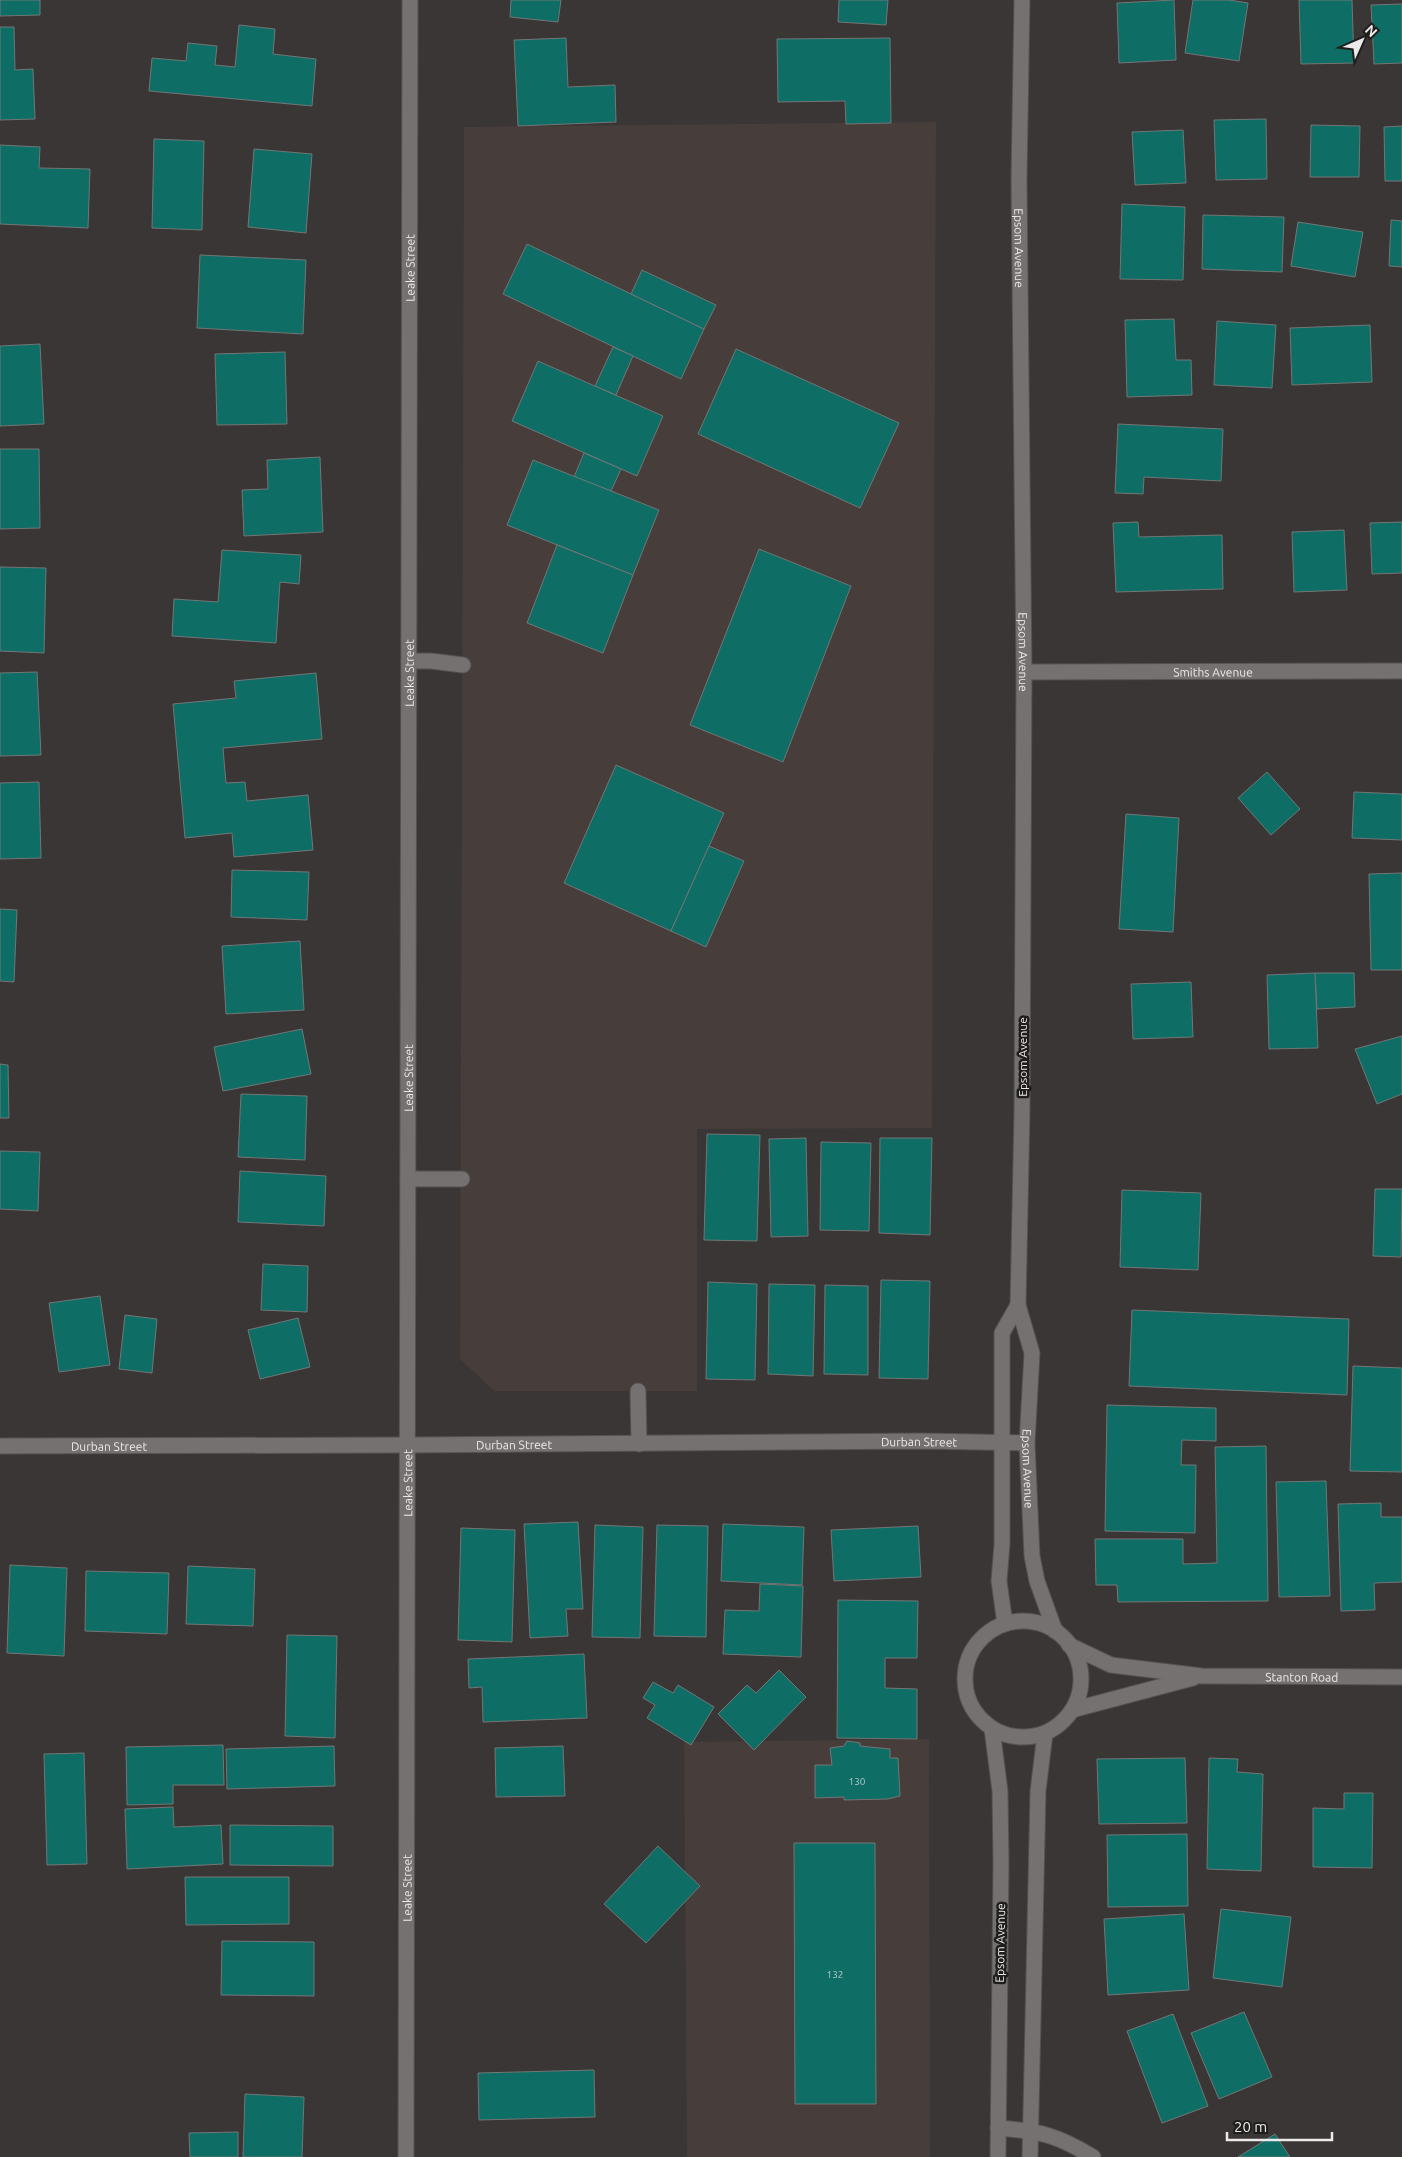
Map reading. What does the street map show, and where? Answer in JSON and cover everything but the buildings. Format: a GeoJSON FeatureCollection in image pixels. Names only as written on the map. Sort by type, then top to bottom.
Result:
{"type":"FeatureCollection","features":[{"type":"Feature","properties":{"kind":"street","name":"Leake Street"},"geometry":{"type":"LineString","coordinates":[[406,2157],[410,0]]}},
{"type":"Feature","properties":{"kind":"street","name":"Epsom Avenue"},"geometry":{"type":"LineString","coordinates":[[1022,0],[1019,199],[1024,672],[1022,1112],[1018,1305],[1032,1353],[1027,1443],[1032,1556],[1037,1581],[1055,1631]]}},
{"type":"Feature","properties":{"kind":"street"},"geometry":{"type":"LineString","coordinates":[[409,661],[431,661],[463,665]]}},
{"type":"Feature","properties":{"kind":"street","name":"Smiths Avenue"},"geometry":{"type":"LineString","coordinates":[[1024,672],[1402,671]]}},
{"type":"Feature","properties":{"kind":"street"},"geometry":{"type":"LineString","coordinates":[[408,1179],[462,1178]]}},
{"type":"Feature","properties":{"kind":"street","name":"Epsom Avenue"},"geometry":{"type":"LineString","coordinates":[[1005,1624],[999,1581],[1002,1544],[1002,1333],[1018,1305]]}},
{"type":"Feature","properties":{"kind":"street"},"geometry":{"type":"LineString","coordinates":[[638,1391],[639,1444]]}},
{"type":"Feature","properties":{"kind":"street","name":"Durban Street"},"geometry":{"type":"LineString","coordinates":[[0,1446],[407,1446],[922,1441],[1027,1443]]}},
{"type":"Feature","properties":{"kind":"street"},"geometry":{"type":"LineString","coordinates":[[1031,1621],[1055,1631],[1069,1645],[1078,1663],[1081,1684],[1078,1698],[1065,1720],[1045,1734],[1035,1737],[1012,1737],[992,1729],[977,1715],[968,1701],[964,1685],[965,1669],[969,1654],[978,1640],[991,1630],[1005,1624],[1031,1621]]}},
{"type":"Feature","properties":{"kind":"street","name":"Stanton Road"},"geometry":{"type":"LineString","coordinates":[[1069,1645],[1111,1665],[1202,1676],[1402,1677]]}},
{"type":"Feature","properties":{"kind":"street","name":"Stanton Road"},"geometry":{"type":"LineString","coordinates":[[1072,1710],[1202,1676]]}},
{"type":"Feature","properties":{"kind":"street","name":"Epsom Avenue"},"geometry":{"type":"LineString","coordinates":[[992,1729],[1000,1791],[998,2157]]}},
{"type":"Feature","properties":{"kind":"street"},"geometry":{"type":"LineString","coordinates":[[1030,2157],[1038,1791],[1045,1734]]}},
{"type":"Feature","properties":{"kind":"street"},"geometry":{"type":"LineString","coordinates":[[998,2128],[1030,2130],[1063,2139],[1093,2157]]}},
{"type":"Feature","properties":{"kind":"shaded area"},"geometry":{"type":"Polygon","coordinates":[[[936,122],[932,1128],[697,1129],[697,1391],[494,1391],[460,1359],[464,127],[936,122]]]}},
{"type":"Feature","properties":{"kind":"shaded area"},"geometry":{"type":"Polygon","coordinates":[[[929,1739],[930,2157],[687,2157],[684,1742],[929,1739]]]}}]}
